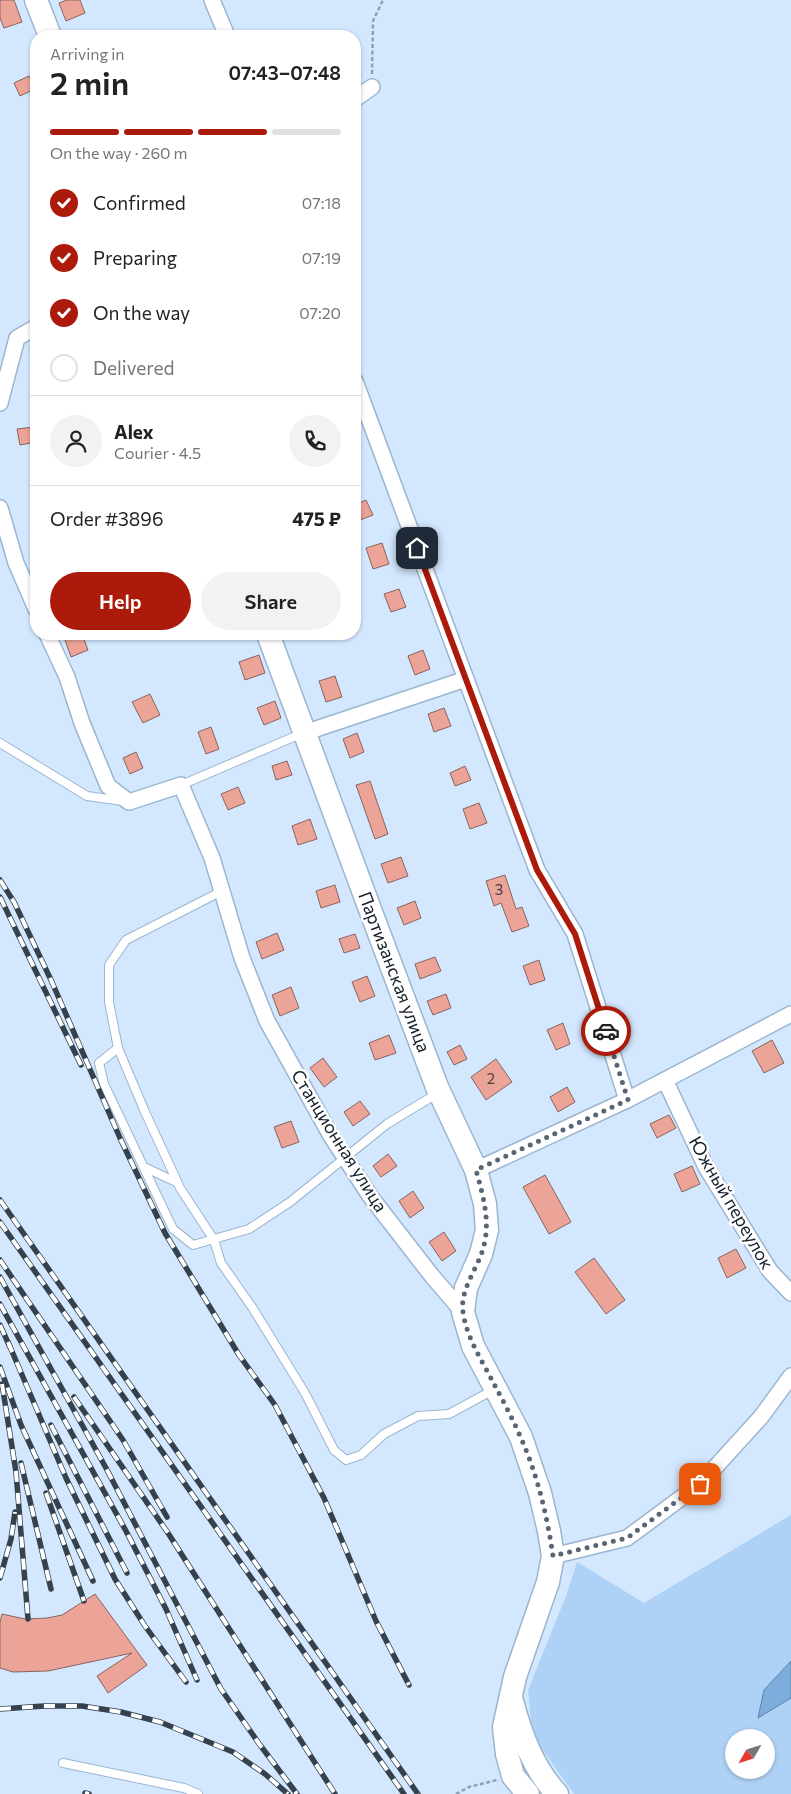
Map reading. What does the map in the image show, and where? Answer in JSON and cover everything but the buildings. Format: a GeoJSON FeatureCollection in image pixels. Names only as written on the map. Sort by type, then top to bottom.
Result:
{"type":"FeatureCollection","features":[{"type":"Feature","properties":{"kind":"main road"},"geometry":{"type":"LineString","coordinates":[[36,0],[48,30]]}},
{"type":"Feature","properties":{"kind":"main road","name":"Партизанская улица"},"geometry":{"type":"LineString","coordinates":[[270,640],[440,1092],[476,1170],[485,1204],[487,1230],[481,1254],[466,1288],[463,1312]]}},
{"type":"Feature","properties":{"kind":"main road","name":"Станционная улица"},"geometry":{"type":"LineString","coordinates":[[463,1312],[473,1346],[521,1437],[540,1493],[553,1556],[548,1582],[515,1677],[504,1727],[507,1754],[513,1776],[528,1794]]}},
{"type":"Feature","properties":{"kind":"main road"},"geometry":{"type":"LineString","coordinates":[[511,1696],[522,1735],[534,1762],[557,1794]]}},
{"type":"Feature","properties":{"kind":"street"},"geometry":{"type":"LineString","coordinates":[[212,0],[224,30]]}},
{"type":"Feature","properties":{"kind":"street"},"geometry":{"type":"LineString","coordinates":[[361,95],[372,88]]}},
{"type":"Feature","properties":{"kind":"street"},"geometry":{"type":"LineString","coordinates":[[0,403],[17,338],[30,330]]}},
{"type":"Feature","properties":{"kind":"street"},"geometry":{"type":"LineString","coordinates":[[361,396],[537,870],[575,934],[628,1100]]}},
{"type":"Feature","properties":{"kind":"street"},"geometry":{"type":"LineString","coordinates":[[0,508],[16,563],[30,595]]}},
{"type":"Feature","properties":{"kind":"street"},"geometry":{"type":"LineString","coordinates":[[50,640],[67,677],[82,723],[108,786],[129,802],[180,786]]}},
{"type":"Feature","properties":{"kind":"street"},"geometry":{"type":"LineString","coordinates":[[304,733],[466,679]]}},
{"type":"Feature","properties":{"kind":"street","name":"Станционная улица"},"geometry":{"type":"LineString","coordinates":[[180,786],[212,858],[242,958],[267,1021],[345,1158],[370,1196],[432,1276],[463,1312]]}},
{"type":"Feature","properties":{"kind":"street"},"geometry":{"type":"LineString","coordinates":[[476,1170],[628,1100],[791,1014]]}},
{"type":"Feature","properties":{"kind":"street","name":"Южный переулок"},"geometry":{"type":"LineString","coordinates":[[665,1080],[706,1167],[770,1271],[791,1293]]}},
{"type":"Feature","properties":{"kind":"street"},"geometry":{"type":"LineString","coordinates":[[553,1556],[627,1538],[700,1484],[761,1417],[791,1376]]}},
{"type":"Feature","properties":{"kind":"lane"},"geometry":{"type":"LineString","coordinates":[[180,786],[304,733]]}},
{"type":"Feature","properties":{"kind":"lane"},"geometry":{"type":"LineString","coordinates":[[0,743],[87,796],[129,802]]}},
{"type":"Feature","properties":{"kind":"lane"},"geometry":{"type":"LineString","coordinates":[[222,891],[126,940],[109,965],[109,1002],[118,1048],[176,1182],[214,1240],[221,1263],[252,1307],[306,1393],[334,1450],[346,1460],[360,1455],[384,1434],[418,1416],[449,1414],[496,1388]]}},
{"type":"Feature","properties":{"kind":"lane"},"geometry":{"type":"LineString","coordinates":[[118,1048],[99,1064],[104,1084],[173,1229],[193,1244],[214,1240],[249,1229],[290,1202],[387,1124],[440,1092]]}},
{"type":"Feature","properties":{"kind":"lane"},"geometry":{"type":"LineString","coordinates":[[144,1167],[176,1182]]}},
{"type":"Feature","properties":{"kind":"lane"},"geometry":{"type":"LineString","coordinates":[[63,1762],[184,1788],[198,1794]]}},
{"type":"Feature","properties":{"kind":"path"},"geometry":{"type":"LineString","coordinates":[[372,88],[373,21],[383,0]]}},
{"type":"Feature","properties":{"kind":"path"},"geometry":{"type":"LineString","coordinates":[[456,1794],[469,1787],[513,1776]]}},
{"type":"Feature","properties":{"kind":"shaded area"},"geometry":{"type":"Polygon","coordinates":[[[791,1515],[791,1794],[574,1794],[532,1735],[528,1690],[566,1596],[577,1562],[644,1603],[791,1515]]]}},
{"type":"Feature","properties":{"kind":"shaded area"},"geometry":{"type":"Polygon","coordinates":[[[791,1661],[791,1698],[758,1718],[764,1690],[791,1661]]]}},
{"type":"Feature","properties":{"kind":"railway"},"geometry":{"type":"LineString","coordinates":[[0,880],[14,902],[51,980],[120,1138],[165,1233],[239,1355],[275,1405],[324,1498],[376,1621],[409,1685]]}},
{"type":"Feature","properties":{"kind":"railway"},"geometry":{"type":"LineString","coordinates":[[0,897],[81,1065]]}},
{"type":"Feature","properties":{"kind":"railway"},"geometry":{"type":"LineString","coordinates":[[0,1200],[418,1794]]}},
{"type":"Feature","properties":{"kind":"railway"},"geometry":{"type":"LineString","coordinates":[[0,1222],[404,1794]]}},
{"type":"Feature","properties":{"kind":"railway"},"geometry":{"type":"LineString","coordinates":[[0,1260],[123,1440],[167,1517]]}},
{"type":"Feature","properties":{"kind":"railway"},"geometry":{"type":"LineString","coordinates":[[0,1277],[106,1468],[221,1689],[297,1794]]}},
{"type":"Feature","properties":{"kind":"railway"},"geometry":{"type":"LineString","coordinates":[[0,1304],[126,1531],[166,1609],[197,1680]]}},
{"type":"Feature","properties":{"kind":"railway"},"geometry":{"type":"LineString","coordinates":[[0,1325],[10,1347]]}},
{"type":"Feature","properties":{"kind":"railway"},"geometry":{"type":"LineString","coordinates":[[8,1342],[66,1478],[115,1579],[145,1626],[186,1682]]}},
{"type":"Feature","properties":{"kind":"railway"},"geometry":{"type":"LineString","coordinates":[[0,1367],[21,1425],[93,1581]]}},
{"type":"Feature","properties":{"kind":"railway"},"geometry":{"type":"LineString","coordinates":[[2,1384],[16,1472],[28,1619]]}},
{"type":"Feature","properties":{"kind":"railway"},"geometry":{"type":"LineString","coordinates":[[74,1397],[168,1533],[335,1794]]}},
{"type":"Feature","properties":{"kind":"railway"},"geometry":{"type":"LineString","coordinates":[[51,1425],[127,1573]]}},
{"type":"Feature","properties":{"kind":"railway"},"geometry":{"type":"LineString","coordinates":[[21,1463],[51,1589]]}},
{"type":"Feature","properties":{"kind":"railway"},"geometry":{"type":"LineString","coordinates":[[46,1493],[84,1601]]}},
{"type":"Feature","properties":{"kind":"railway"},"geometry":{"type":"LineString","coordinates":[[0,1578],[11,1539],[15,1512]]}},
{"type":"Feature","properties":{"kind":"railway"},"geometry":{"type":"LineString","coordinates":[[0,1709],[82,1706],[121,1712],[160,1722],[233,1752],[265,1774],[288,1794]]}},
{"type":"Feature","properties":{"kind":"railway"},"geometry":{"type":"LineString","coordinates":[[85,1793],[89,1794]]}},
{"type":"Feature","properties":{"kind":"way so far"},"geometry":{"type":"LineString","coordinates":[[606,1031],[628,1100],[476,1170],[485,1204],[487,1230],[481,1254],[466,1288],[463,1312],[473,1346],[521,1437],[540,1493],[553,1556],[627,1538],[700,1484]]}},
{"type":"Feature","properties":{"kind":"route"},"geometry":{"type":"LineString","coordinates":[[417,548],[537,870],[575,934],[606,1031]]}}]}
